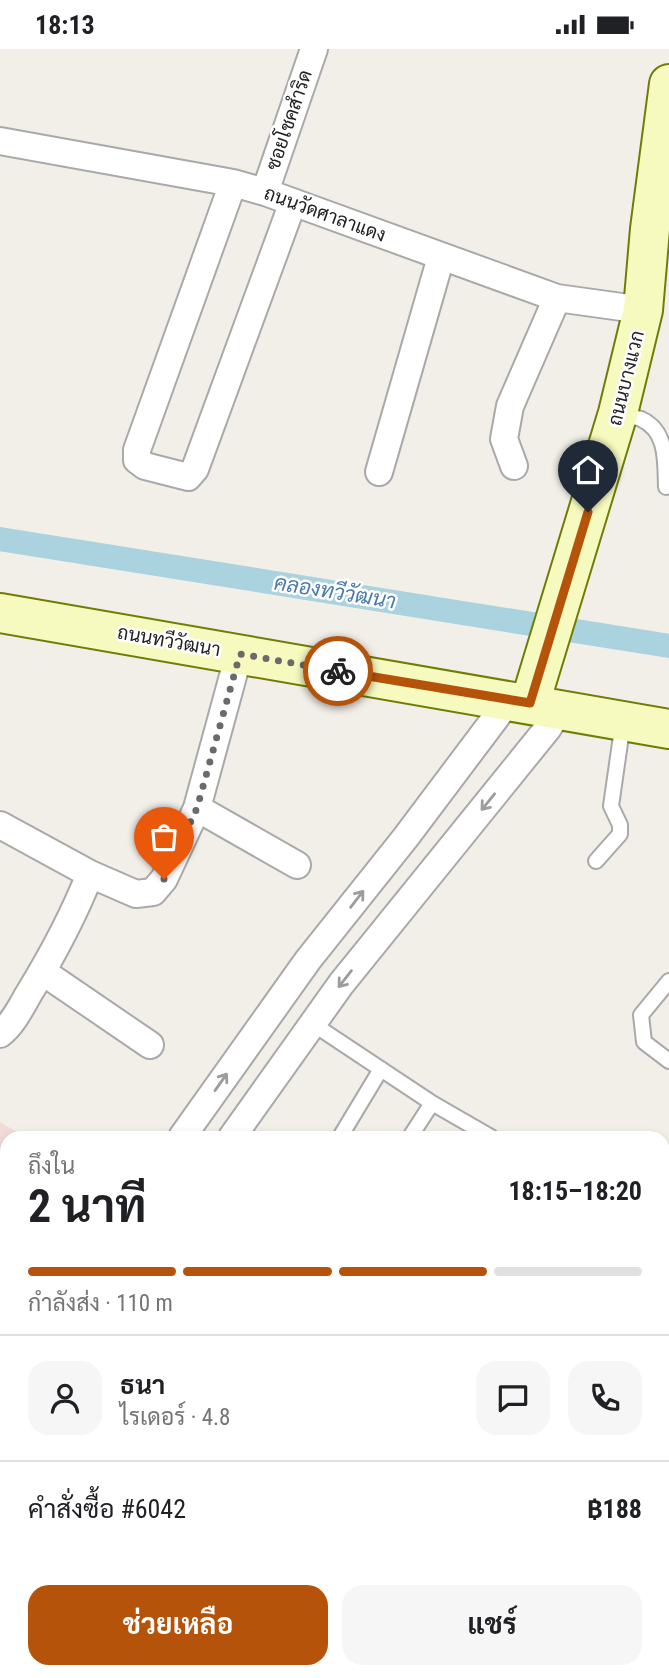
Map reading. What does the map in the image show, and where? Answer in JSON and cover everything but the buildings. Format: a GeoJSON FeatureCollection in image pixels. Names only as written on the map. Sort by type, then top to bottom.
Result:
{"type":"FeatureCollection","features":[{"type":"Feature","properties":{"kind":"main road","name":"ถนนบางแวก"},"geometry":{"type":"LineString","coordinates":[[535,695],[618,413],[643,310],[659,231],[669,84]]}},
{"type":"Feature","properties":{"kind":"main road","name":"ถนนทวีวัฒนา"},"geometry":{"type":"LineString","coordinates":[[0,613],[240,654],[535,695],[623,721],[669,729]]}},
{"type":"Feature","properties":{"kind":"street","name":"ซอยโชคสำริด"},"geometry":{"type":"LineString","coordinates":[[265,192],[314,49]]}},
{"type":"Feature","properties":{"kind":"street","name":"ถนนวัดศาลาแดง"},"geometry":{"type":"LineString","coordinates":[[0,141],[233,183],[265,192],[557,298],[643,310]]}},
{"type":"Feature","properties":{"kind":"street"},"geometry":{"type":"LineString","coordinates":[[233,183],[137,450],[137,460],[156,470],[188,477],[195,469],[293,202]]}},
{"type":"Feature","properties":{"kind":"street"},"geometry":{"type":"LineString","coordinates":[[379,473],[441,257]]}},
{"type":"Feature","properties":{"kind":"street"},"geometry":{"type":"LineString","coordinates":[[514,466],[504,439],[510,405],[557,298]]}},
{"type":"Feature","properties":{"kind":"street"},"geometry":{"type":"LineString","coordinates":[[0,825],[90,874],[136,894],[153,892],[164,879],[197,808],[240,654]]}},
{"type":"Feature","properties":{"kind":"street"},"geometry":{"type":"LineString","coordinates":[[186,1131],[308,960],[472,749],[535,695],[548,728],[341,984],[236,1131]]}},
{"type":"Feature","properties":{"kind":"street"},"geometry":{"type":"LineString","coordinates":[[472,749],[510,774]]}},
{"type":"Feature","properties":{"kind":"street"},"geometry":{"type":"LineString","coordinates":[[197,808],[297,866]]}},
{"type":"Feature","properties":{"kind":"street"},"geometry":{"type":"LineString","coordinates":[[0,1034],[11,1023],[43,972],[72,920],[90,874]]}},
{"type":"Feature","properties":{"kind":"street"},"geometry":{"type":"LineString","coordinates":[[43,972],[150,1045]]}},
{"type":"Feature","properties":{"kind":"lane"},"geometry":{"type":"LineString","coordinates":[[618,413],[641,419],[662,439],[666,487]]}},
{"type":"Feature","properties":{"kind":"lane"},"geometry":{"type":"LineString","coordinates":[[596,861],[620,834],[620,825],[611,806],[623,721]]}},
{"type":"Feature","properties":{"kind":"lane"},"geometry":{"type":"LineString","coordinates":[[669,981],[641,1015],[644,1042],[669,1061]]}},
{"type":"Feature","properties":{"kind":"lane"},"geometry":{"type":"LineString","coordinates":[[313,1024],[479,1131]]}},
{"type":"Feature","properties":{"kind":"lane"},"geometry":{"type":"LineString","coordinates":[[344,1131],[381,1069]]}},
{"type":"Feature","properties":{"kind":"lane"},"geometry":{"type":"LineString","coordinates":[[414,1131],[432,1103]]}},
{"type":"Feature","properties":{"kind":"shaded area"},"geometry":{"type":"Polygon","coordinates":[[[0,1122],[15,1131],[0,1131],[0,1122]]]}},
{"type":"Feature","properties":{"kind":"waterway","name":"คลองทวีวัฒนา"},"geometry":{"type":"LineString","coordinates":[[0,539],[669,646]]}},
{"type":"Feature","properties":{"kind":"way so far"},"geometry":{"type":"LineString","coordinates":[[164,879],[197,808],[240,654],[338,671]]}},
{"type":"Feature","properties":{"kind":"route"},"geometry":{"type":"LineString","coordinates":[[338,671],[530,703],[588,512]]}}]}
